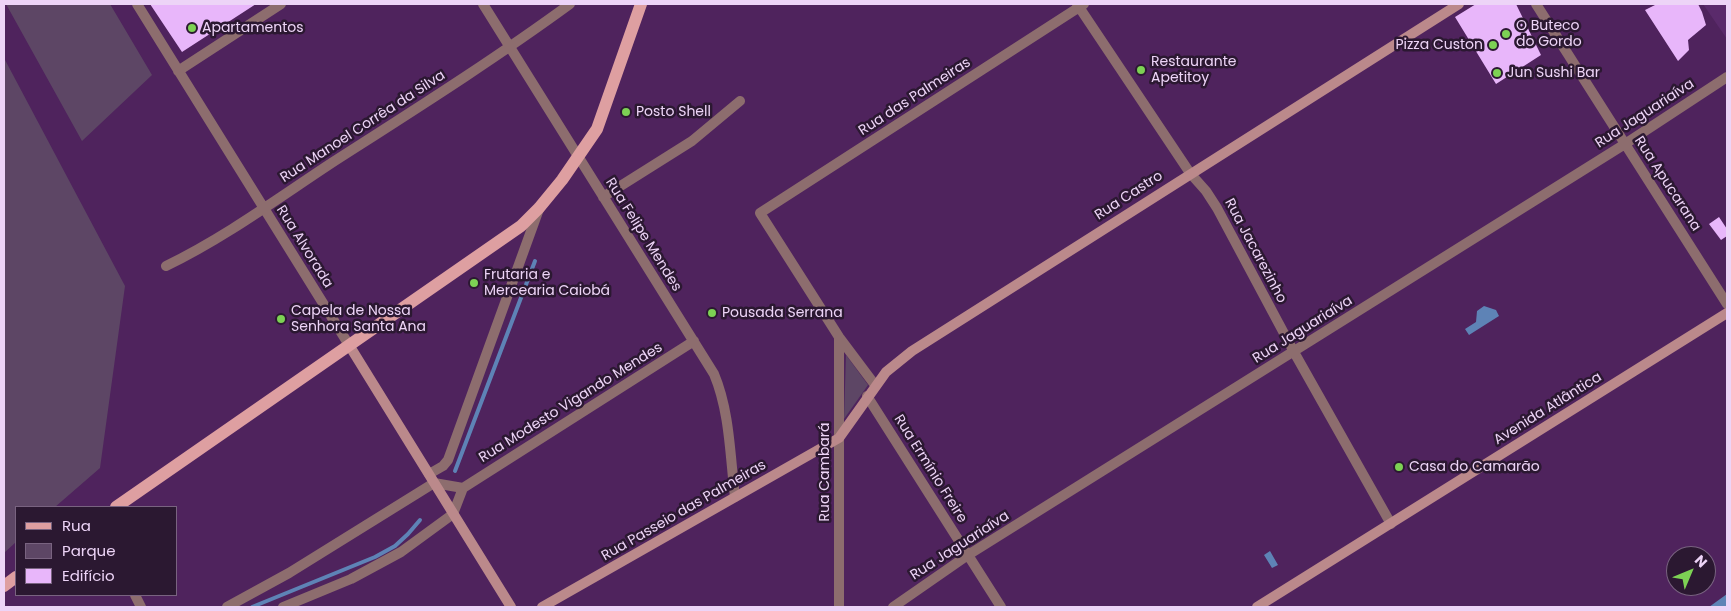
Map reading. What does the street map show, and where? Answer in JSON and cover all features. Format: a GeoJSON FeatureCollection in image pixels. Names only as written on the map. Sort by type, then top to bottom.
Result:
{"type":"FeatureCollection","features":[{"type":"Feature","properties":{"kind":"main road"},"geometry":{"type":"LineString","coordinates":[[117,506],[521,226],[562,180],[598,129],[641,4]]}},
{"type":"Feature","properties":{"kind":"main road"},"geometry":{"type":"LineString","coordinates":[[4,586],[15,578]]}},
{"type":"Feature","properties":{"kind":"street","name":"Rua Alvorada"},"geometry":{"type":"LineString","coordinates":[[137,4],[511,607]]}},
{"type":"Feature","properties":{"kind":"street"},"geometry":{"type":"LineString","coordinates":[[178,71],[281,4]]}},
{"type":"Feature","properties":{"kind":"street","name":"Rua Felipe Mendes"},"geometry":{"type":"LineString","coordinates":[[483,4],[714,374],[721,391],[735,497]]}},
{"type":"Feature","properties":{"kind":"street","name":"Rua Manoel Corrêa da Silva"},"geometry":{"type":"LineString","coordinates":[[166,266],[194,252],[510,48],[570,4]]}},
{"type":"Feature","properties":{"kind":"street","name":"Rua Castro"},"geometry":{"type":"LineString","coordinates":[[839,438],[875,385],[897,361],[1190,173],[1459,4]]}},
{"type":"Feature","properties":{"kind":"street","name":"Rua Apucarana"},"geometry":{"type":"LineString","coordinates":[[1536,4],[1727,304]]}},
{"type":"Feature","properties":{"kind":"street","name":"Rua Jacarezinho"},"geometry":{"type":"LineString","coordinates":[[1080,5],[1190,173],[1206,191],[1217,208],[1294,352],[1391,524]]}},
{"type":"Feature","properties":{"kind":"street","name":"Rua das Palmeiras"},"geometry":{"type":"LineString","coordinates":[[838,337],[760,213],[1080,5]]}},
{"type":"Feature","properties":{"kind":"street","name":"Rua Jaguariaíva"},"geometry":{"type":"LineString","coordinates":[[893,607],[968,555],[1626,144],[1727,77]]}},
{"type":"Feature","properties":{"kind":"street"},"geometry":{"type":"LineString","coordinates":[[603,197],[692,141],[740,101]]}},
{"type":"Feature","properties":{"kind":"street"},"geometry":{"type":"LineString","coordinates":[[227,607],[289,572],[431,479],[448,460],[539,208]]}},
{"type":"Feature","properties":{"kind":"street","name":"Avenida Atlântica"},"geometry":{"type":"LineString","coordinates":[[1257,607],[1727,314]]}},
{"type":"Feature","properties":{"kind":"street"},"geometry":{"type":"LineString","coordinates":[[838,337],[875,385]]}},
{"type":"Feature","properties":{"kind":"street","name":"Rua Cambará"},"geometry":{"type":"LineString","coordinates":[[838,337],[839,607]]}},
{"type":"Feature","properties":{"kind":"street","name":"Rua Modesto Vigando Mendes"},"geometry":{"type":"LineString","coordinates":[[463,488],[694,341]]}},
{"type":"Feature","properties":{"kind":"street","name":"Rua Ermínio Freire"},"geometry":{"type":"LineString","coordinates":[[867,396],[1001,607]]}},
{"type":"Feature","properties":{"kind":"street","name":"Rua Passeio das Palmeiras"},"geometry":{"type":"LineString","coordinates":[[542,607],[839,438]]}},
{"type":"Feature","properties":{"kind":"street"},"geometry":{"type":"LineString","coordinates":[[282,607],[351,579],[379,565],[401,552],[453,514],[463,488],[431,479]]}},
{"type":"Feature","properties":{"kind":"street"},"geometry":{"type":"LineString","coordinates":[[135,596],[141,607]]}},
{"type":"Feature","properties":{"kind":"shaded area"},"geometry":{"type":"Polygon","coordinates":[[[1703,4],[1727,4],[1727,39],[1703,4]]]}},
{"type":"Feature","properties":{"kind":"green space"},"geometry":{"type":"Polygon","coordinates":[[[6,4],[110,4],[152,75],[82,141],[6,4]]]}},
{"type":"Feature","properties":{"kind":"green space"},"geometry":{"type":"Polygon","coordinates":[[[4,58],[125,286],[100,468],[56,506],[15,506],[15,543],[4,553],[4,58]]]}},
{"type":"Feature","properties":{"kind":"green space"},"geometry":{"type":"Polygon","coordinates":[[[846,355],[868,385],[844,419],[846,355]]]}},
{"type":"Feature","properties":{"kind":"water"},"geometry":{"type":"Polygon","coordinates":[[[1484,306],[1496,310],[1499,316],[1469,335],[1465,329],[1476,322],[1477,311],[1484,306]]]}},
{"type":"Feature","properties":{"kind":"water"},"geometry":{"type":"Polygon","coordinates":[[[1270,551],[1278,565],[1272,568],[1264,555],[1270,551]]]}},
{"type":"Feature","properties":{"kind":"water"},"geometry":{"type":"Polygon","coordinates":[[[1727,594],[1727,607],[1709,607],[1727,594]]]}},
{"type":"Feature","properties":{"kind":"building","name":"Apartamentos"},"geometry":{"type":"Polygon","coordinates":[[[150,4],[256,4],[182,52],[150,4]]]}},
{"type":"Feature","properties":{"kind":"building"},"geometry":{"type":"Polygon","coordinates":[[[1476,4],[1516,4],[1541,55],[1496,84],[1455,17],[1476,4]]]}},
{"type":"Feature","properties":{"kind":"building"},"geometry":{"type":"Polygon","coordinates":[[[1657,4],[1698,4],[1702,12],[1706,25],[1688,40],[1689,50],[1678,61],[1645,10],[1657,4]]]}},
{"type":"Feature","properties":{"kind":"building"},"geometry":{"type":"Polygon","coordinates":[[[1719,217],[1727,229],[1727,236],[1721,240],[1709,224],[1719,217]]]}},
{"type":"Feature","properties":{"kind":"waterway"},"geometry":{"type":"LineString","coordinates":[[455,471],[535,261]]}},
{"type":"Feature","properties":{"kind":"waterway"},"geometry":{"type":"LineString","coordinates":[[252,607],[375,557],[395,546],[420,520]]}},
{"type":"Feature","properties":{"kind":"place","name":"Apartamentos"},"geometry":{"type":"Point","coordinates":[192,28]}},
{"type":"Feature","properties":{"kind":"place","name":"O Buteco do Gordo"},"geometry":{"type":"Point","coordinates":[1506,34]}},
{"type":"Feature","properties":{"kind":"place","name":"Pizza Custon"},"geometry":{"type":"Point","coordinates":[1493,45]}},
{"type":"Feature","properties":{"kind":"place","name":"Restaurante Apetitoy"},"geometry":{"type":"Point","coordinates":[1141,70]}},
{"type":"Feature","properties":{"kind":"place","name":"Jun Sushi Bar"},"geometry":{"type":"Point","coordinates":[1497,73]}},
{"type":"Feature","properties":{"kind":"place","name":"Posto Shell"},"geometry":{"type":"Point","coordinates":[626,112]}},
{"type":"Feature","properties":{"kind":"place","name":"Frutaria e Mercearia Caiobá"},"geometry":{"type":"Point","coordinates":[474,283]}},
{"type":"Feature","properties":{"kind":"place","name":"Pousada Serrana"},"geometry":{"type":"Point","coordinates":[712,313]}},
{"type":"Feature","properties":{"kind":"place","name":"Capela de Nossa Senhora Santa Ana"},"geometry":{"type":"Point","coordinates":[281,319]}},
{"type":"Feature","properties":{"kind":"place","name":"Casa do Camarão"},"geometry":{"type":"Point","coordinates":[1399,467]}}]}
